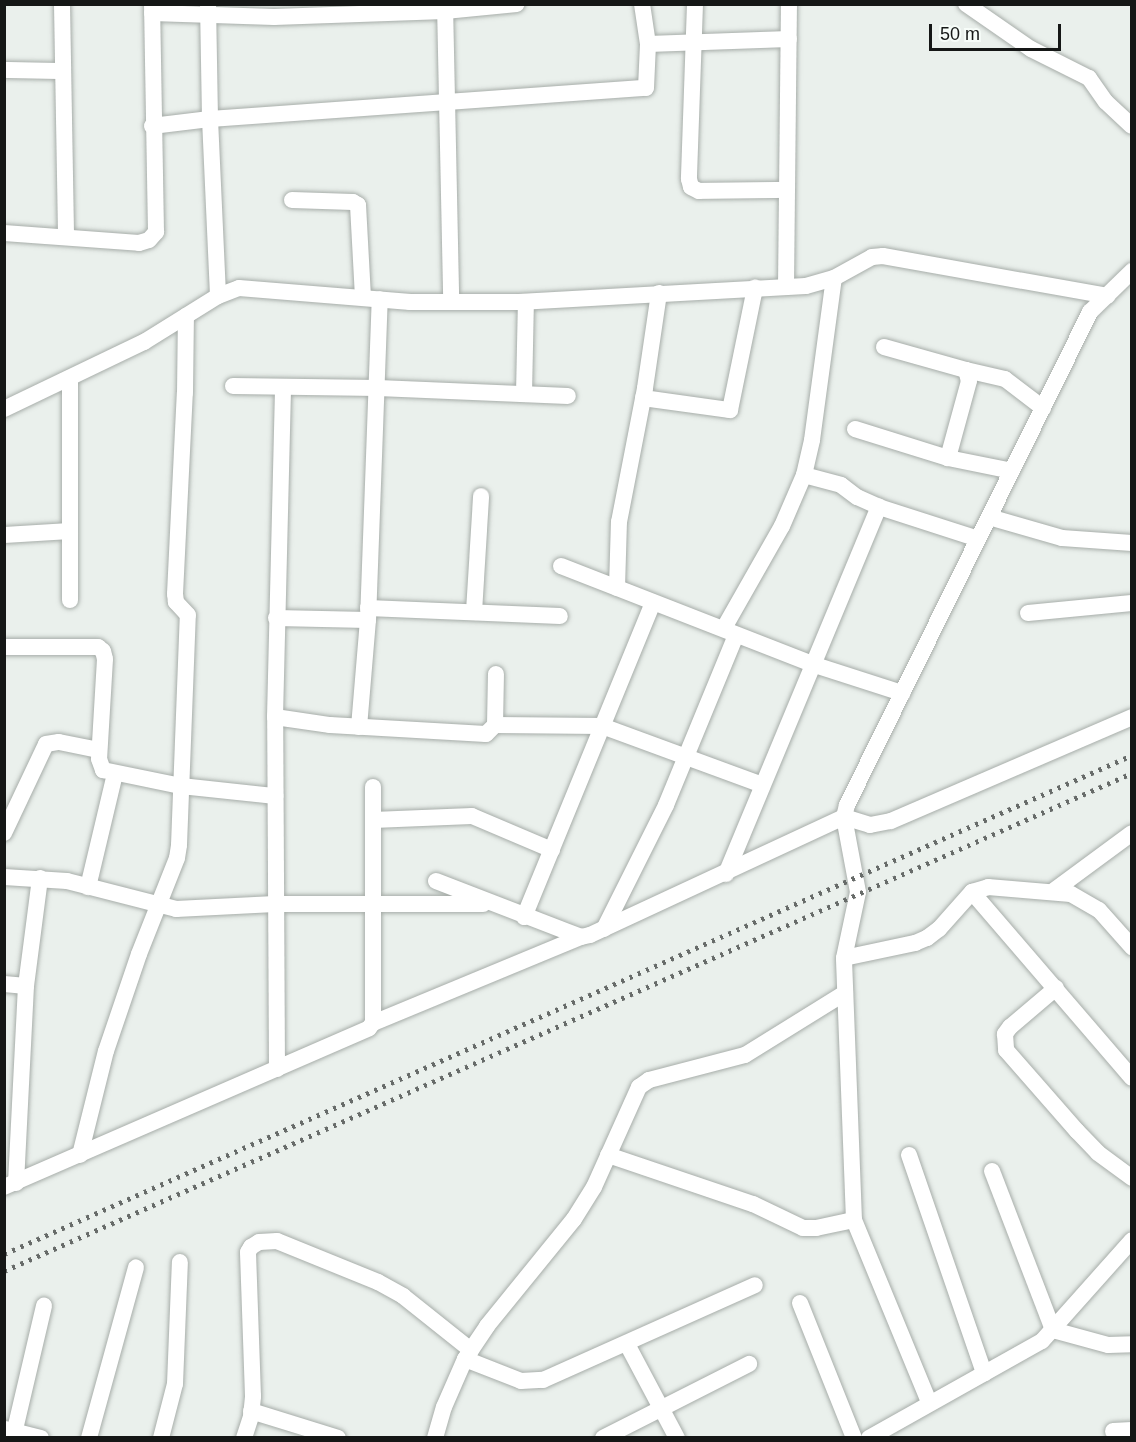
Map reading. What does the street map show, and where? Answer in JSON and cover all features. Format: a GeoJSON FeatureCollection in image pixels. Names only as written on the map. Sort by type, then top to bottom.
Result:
{"type":"FeatureCollection","features":[{"type":"Feature","properties":{"kind":"street"},"geometry":{"type":"LineString","coordinates":[[62,4],[66,237]]}},
{"type":"Feature","properties":{"kind":"street"},"geometry":{"type":"LineString","coordinates":[[4,233],[139,243],[149,240],[156,232],[152,126],[152,9],[209,9],[274,17],[517,4]]}},
{"type":"Feature","properties":{"kind":"street"},"geometry":{"type":"LineString","coordinates":[[152,126],[210,119],[646,88],[648,44],[642,4]]}},
{"type":"Feature","properties":{"kind":"street"},"geometry":{"type":"LineString","coordinates":[[695,4],[689,179],[691,187],[699,190],[787,190]]}},
{"type":"Feature","properties":{"kind":"street"},"geometry":{"type":"LineString","coordinates":[[786,287],[789,4]]}},
{"type":"Feature","properties":{"kind":"street"},"geometry":{"type":"LineString","coordinates":[[966,4],[1030,49],[1089,78],[1106,102],[1131,126]]}},
{"type":"Feature","properties":{"kind":"street"},"geometry":{"type":"LineString","coordinates":[[445,8],[451,302]]}},
{"type":"Feature","properties":{"kind":"street"},"geometry":{"type":"LineString","coordinates":[[209,9],[210,119],[218,296]]}},
{"type":"Feature","properties":{"kind":"street"},"geometry":{"type":"LineString","coordinates":[[648,44],[789,39]]}},
{"type":"Feature","properties":{"kind":"street"},"geometry":{"type":"LineString","coordinates":[[4,70],[63,71]]}},
{"type":"Feature","properties":{"kind":"street"},"geometry":{"type":"LineString","coordinates":[[291,200],[353,202],[358,205],[363,297]]}},
{"type":"Feature","properties":{"kind":"street"},"geometry":{"type":"LineString","coordinates":[[4,409],[144,342],[218,296],[239,288],[257,287],[380,299],[526,302],[806,286],[834,278],[872,257],[883,256],[1107,296]]}},
{"type":"Feature","properties":{"kind":"street"},"geometry":{"type":"LineString","coordinates":[[929,1402],[854,1220],[844,958],[858,892],[844,817],[847,805],[1090,312],[1131,271]]}},
{"type":"Feature","properties":{"kind":"street"},"geometry":{"type":"LineString","coordinates":[[604,929],[666,806],[730,631],[782,526],[804,475],[812,440],[834,278]]}},
{"type":"Feature","properties":{"kind":"street"},"geometry":{"type":"LineString","coordinates":[[643,398],[730,410],[755,288]]}},
{"type":"Feature","properties":{"kind":"street"},"geometry":{"type":"LineString","coordinates":[[617,588],[619,522],[643,398],[659,293]]}},
{"type":"Feature","properties":{"kind":"street"},"geometry":{"type":"LineString","coordinates":[[359,727],[368,614],[380,299]]}},
{"type":"Feature","properties":{"kind":"street"},"geometry":{"type":"LineString","coordinates":[[524,394],[526,302]]}},
{"type":"Feature","properties":{"kind":"street"},"geometry":{"type":"LineString","coordinates":[[80,1155],[106,1051],[177,858],[188,615],[176,602],[175,594],[185,393],[186,316]]}},
{"type":"Feature","properties":{"kind":"street"},"geometry":{"type":"LineString","coordinates":[[884,347],[1005,379],[1043,408]]}},
{"type":"Feature","properties":{"kind":"street"},"geometry":{"type":"LineString","coordinates":[[948,458],[969,381],[966,370]]}},
{"type":"Feature","properties":{"kind":"street"},"geometry":{"type":"LineString","coordinates":[[70,378],[70,600]]}},
{"type":"Feature","properties":{"kind":"street"},"geometry":{"type":"LineString","coordinates":[[233,386],[378,388],[568,396]]}},
{"type":"Feature","properties":{"kind":"street"},"geometry":{"type":"LineString","coordinates":[[277,1069],[276,618],[283,387]]}},
{"type":"Feature","properties":{"kind":"street"},"geometry":{"type":"LineString","coordinates":[[855,429],[948,458],[1012,471]]}},
{"type":"Feature","properties":{"kind":"street"},"geometry":{"type":"LineString","coordinates":[[804,475],[841,485],[857,497],[879,507],[978,539]]}},
{"type":"Feature","properties":{"kind":"street"},"geometry":{"type":"LineString","coordinates":[[474,612],[482,496]]}},
{"type":"Feature","properties":{"kind":"street"},"geometry":{"type":"LineString","coordinates":[[726,874],[879,507]]}},
{"type":"Feature","properties":{"kind":"street"},"geometry":{"type":"LineString","coordinates":[[989,517],[1062,538],[1131,543]]}},
{"type":"Feature","properties":{"kind":"street"},"geometry":{"type":"LineString","coordinates":[[4,535],[70,531]]}},
{"type":"Feature","properties":{"kind":"street"},"geometry":{"type":"LineString","coordinates":[[561,566],[812,664],[902,693]]}},
{"type":"Feature","properties":{"kind":"street"},"geometry":{"type":"LineString","coordinates":[[524,917],[653,602]]}},
{"type":"Feature","properties":{"kind":"street"},"geometry":{"type":"LineString","coordinates":[[1028,613],[1131,603]]}},
{"type":"Feature","properties":{"kind":"street"},"geometry":{"type":"LineString","coordinates":[[276,618],[474,612],[560,616]]}},
{"type":"Feature","properties":{"kind":"street"},"geometry":{"type":"LineString","coordinates":[[4,647],[98,647],[103,651],[105,659],[99,765],[103,770],[181,786],[275,796]]}},
{"type":"Feature","properties":{"kind":"street"},"geometry":{"type":"LineString","coordinates":[[276,717],[359,727],[486,734],[495,725],[496,674]]}},
{"type":"Feature","properties":{"kind":"street"},"geometry":{"type":"LineString","coordinates":[[40,878],[26,986],[10,1185],[360,1033],[374,1023],[604,929],[844,817],[870,825],[891,821],[1131,717]]}},
{"type":"Feature","properties":{"kind":"street"},"geometry":{"type":"LineString","coordinates":[[495,725],[602,726],[685,759],[762,785]]}},
{"type":"Feature","properties":{"kind":"street"},"geometry":{"type":"LineString","coordinates":[[4,833],[46,744],[59,742],[99,750]]}},
{"type":"Feature","properties":{"kind":"street"},"geometry":{"type":"LineString","coordinates":[[88,887],[115,774]]}},
{"type":"Feature","properties":{"kind":"street"},"geometry":{"type":"LineString","coordinates":[[373,787],[374,1023]]}},
{"type":"Feature","properties":{"kind":"street"},"geometry":{"type":"LineString","coordinates":[[373,820],[472,816],[552,850]]}},
{"type":"Feature","properties":{"kind":"street"},"geometry":{"type":"LineString","coordinates":[[1053,892],[1131,833]]}},
{"type":"Feature","properties":{"kind":"street"},"geometry":{"type":"LineString","coordinates":[[4,877],[40,878],[88,887],[176,909],[275,904],[491,904]]}},
{"type":"Feature","properties":{"kind":"street"},"geometry":{"type":"LineString","coordinates":[[436,881],[524,917],[581,937]]}},
{"type":"Feature","properties":{"kind":"street"},"geometry":{"type":"LineString","coordinates":[[844,958],[915,943],[927,938],[939,929],[972,892],[988,887],[1071,894],[1099,910],[1131,947]]}},
{"type":"Feature","properties":{"kind":"street"},"geometry":{"type":"LineString","coordinates":[[972,892],[1131,1078]]}},
{"type":"Feature","properties":{"kind":"street"},"geometry":{"type":"LineString","coordinates":[[4,984],[26,986]]}},
{"type":"Feature","properties":{"kind":"street"},"geometry":{"type":"LineString","coordinates":[[1056,988],[1005,1034],[1006,1050],[1098,1153],[1131,1178]]}},
{"type":"Feature","properties":{"kind":"street"},"geometry":{"type":"LineString","coordinates":[[435,1437],[444,1407],[468,1355],[487,1326],[574,1219],[594,1186],[639,1087],[649,1080],[745,1055],[845,993]]}},
{"type":"Feature","properties":{"kind":"street"},"geometry":{"type":"LineString","coordinates":[[608,1155],[753,1204],[803,1228],[816,1228],[854,1220]]}},
{"type":"Feature","properties":{"kind":"street"},"geometry":{"type":"LineString","coordinates":[[909,1155],[984,1373]]}},
{"type":"Feature","properties":{"kind":"street"},"geometry":{"type":"LineString","coordinates":[[992,1171],[1053,1330]]}},
{"type":"Feature","properties":{"kind":"street"},"geometry":{"type":"LineString","coordinates":[[244,1437],[251,1411],[248,1252],[259,1242],[277,1241],[378,1282],[403,1296],[468,1355],[521,1381],[531,1382],[543,1380],[627,1344],[755,1284]]}},
{"type":"Feature","properties":{"kind":"street"},"geometry":{"type":"LineString","coordinates":[[869,1437],[1042,1341],[1128,1248]]}},
{"type":"Feature","properties":{"kind":"street"},"geometry":{"type":"LineString","coordinates":[[161,1437],[175,1383],[180,1262]]}},
{"type":"Feature","properties":{"kind":"street"},"geometry":{"type":"LineString","coordinates":[[89,1437],[136,1267]]}},
{"type":"Feature","properties":{"kind":"street"},"geometry":{"type":"LineString","coordinates":[[800,1303],[854,1437]]}},
{"type":"Feature","properties":{"kind":"street"},"geometry":{"type":"LineString","coordinates":[[41,1437],[11,1433],[45,1306]]}},
{"type":"Feature","properties":{"kind":"street"},"geometry":{"type":"LineString","coordinates":[[1053,1330],[1086,1341],[1108,1345],[1131,1344]]}},
{"type":"Feature","properties":{"kind":"street"},"geometry":{"type":"LineString","coordinates":[[627,1344],[677,1437]]}},
{"type":"Feature","properties":{"kind":"street"},"geometry":{"type":"LineString","coordinates":[[603,1437],[749,1364]]}},
{"type":"Feature","properties":{"kind":"street"},"geometry":{"type":"LineString","coordinates":[[251,1411],[338,1437]]}},
{"type":"Feature","properties":{"kind":"street"},"geometry":{"type":"LineString","coordinates":[[1113,1431],[1131,1430]]}},
{"type":"Feature","properties":{"kind":"railway"},"geometry":{"type":"LineString","coordinates":[[4,1254],[1132,755]]}},
{"type":"Feature","properties":{"kind":"railway"},"geometry":{"type":"LineString","coordinates":[[4,1271],[1132,773]]}}]}
